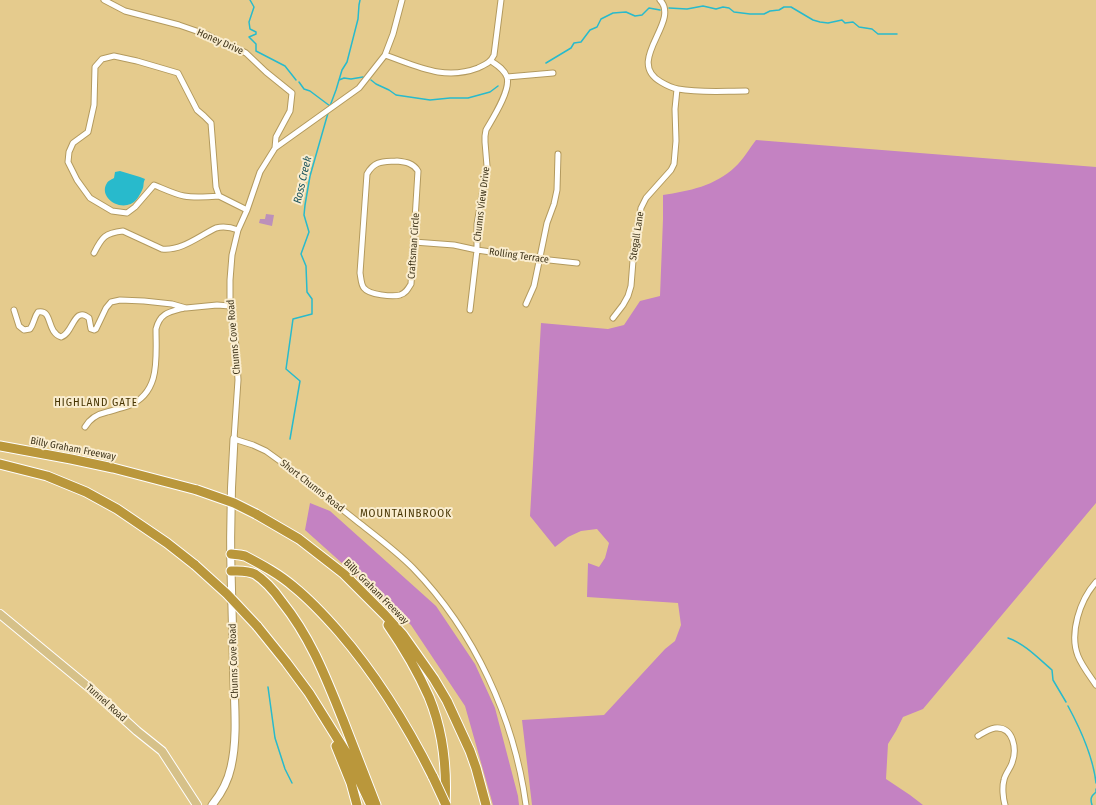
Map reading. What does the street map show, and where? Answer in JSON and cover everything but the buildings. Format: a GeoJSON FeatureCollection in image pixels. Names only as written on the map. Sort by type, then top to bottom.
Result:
{"type":"FeatureCollection","features":[{"type":"Feature","properties":{"kind":"highway","name":"Billy Graham Freeway"},"geometry":{"type":"LineString","coordinates":[[0,446],[71,458],[197,490],[234,503],[299,539],[344,574],[385,615],[403,635],[434,679],[447,701],[470,751],[486,805]]}},
{"type":"Feature","properties":{"kind":"highway"},"geometry":{"type":"LineString","coordinates":[[0,464],[47,476],[86,492],[117,509],[167,543],[195,565],[257,626],[298,677],[347,754],[370,805]]}},
{"type":"Feature","properties":{"kind":"highway"},"geometry":{"type":"LineString","coordinates":[[231,554],[245,556],[293,586],[312,602],[350,645],[386,694],[412,736],[433,777],[445,805]]}},
{"type":"Feature","properties":{"kind":"highway"},"geometry":{"type":"LineString","coordinates":[[231,571],[247,571],[261,578],[275,593],[301,628],[315,654],[330,688],[376,805]]}},
{"type":"Feature","properties":{"kind":"highway"},"geometry":{"type":"LineString","coordinates":[[362,592],[366,600],[400,643],[413,664],[430,698],[442,743],[446,777],[445,805]]}},
{"type":"Feature","properties":{"kind":"highway"},"geometry":{"type":"LineString","coordinates":[[328,724],[330,734],[351,783],[357,805]]}},
{"type":"Feature","properties":{"kind":"main road","name":"Chunns Cove Road"},"geometry":{"type":"LineString","coordinates":[[212,805],[218,798],[226,780],[230,769],[233,749],[235,710],[231,571],[231,487],[234,439]]}},
{"type":"Feature","properties":{"kind":"main road","name":"Tunnel Road"},"geometry":{"type":"LineString","coordinates":[[0,614],[92,690],[137,731],[162,751],[197,805]]}},
{"type":"Feature","properties":{"kind":"street","name":"Honey Drive"},"geometry":{"type":"LineString","coordinates":[[104,0],[125,11],[179,25],[208,35],[234,47],[246,53],[266,72],[292,93],[290,111],[276,137],[274,148]]}},
{"type":"Feature","properties":{"kind":"street","name":"Chunns Cove Road"},"geometry":{"type":"LineString","coordinates":[[234,439],[238,380],[236,346],[230,306],[232,255],[238,230],[247,210],[260,172],[274,148],[359,88],[385,55],[393,34],[402,0]]}},
{"type":"Feature","properties":{"kind":"street"},"geometry":{"type":"LineString","coordinates":[[385,55],[432,72],[464,72],[485,65],[491,61],[494,55],[501,0]]}},
{"type":"Feature","properties":{"kind":"street"},"geometry":{"type":"LineString","coordinates":[[660,0],[664,7],[664,18],[649,55],[648,69],[651,74],[666,85],[677,89],[699,92],[746,91]]}},
{"type":"Feature","properties":{"kind":"street"},"geometry":{"type":"LineString","coordinates":[[219,196],[216,187],[211,123],[197,110],[178,73],[114,56],[102,58],[95,67],[94,105],[88,132],[73,143],[69,152],[68,162],[77,180],[90,198],[112,212],[127,213],[135,207],[154,185],[185,196],[219,196],[247,210]]}},
{"type":"Feature","properties":{"kind":"street"},"geometry":{"type":"LineString","coordinates":[[491,61],[502,69],[507,77],[553,72]]}},
{"type":"Feature","properties":{"kind":"street","name":"Chunns View Drive"},"geometry":{"type":"LineString","coordinates":[[470,310],[477,250],[477,224],[487,166],[485,136],[486,130],[506,91],[508,82],[507,77]]}},
{"type":"Feature","properties":{"kind":"street","name":"Stegall Lane"},"geometry":{"type":"LineString","coordinates":[[614,318],[628,296],[631,286],[634,248],[641,208],[646,198],[671,170],[674,164],[676,141],[675,108],[677,89]]}},
{"type":"Feature","properties":{"kind":"street"},"geometry":{"type":"LineString","coordinates":[[526,304],[534,286],[547,223],[557,190],[558,154]]}},
{"type":"Feature","properties":{"kind":"street","name":"Craftsman Circle"},"geometry":{"type":"LineString","coordinates":[[406,162],[415,166],[418,171],[414,242],[411,284],[407,291],[400,295],[380,294],[369,292],[363,288],[360,273],[367,174],[371,167],[379,163],[406,162]]}},
{"type":"Feature","properties":{"kind":"street"},"geometry":{"type":"LineString","coordinates":[[94,253],[102,238],[106,235],[123,231],[162,249],[169,250],[187,243],[216,228],[230,227],[238,230]]}},
{"type":"Feature","properties":{"kind":"street","name":"Rolling Terrace"},"geometry":{"type":"LineString","coordinates":[[414,242],[576,263]]}},
{"type":"Feature","properties":{"kind":"street"},"geometry":{"type":"LineString","coordinates":[[14,310],[19,326],[24,330],[30,329],[37,313],[42,312],[47,314],[54,333],[58,336],[63,336],[69,331],[75,319],[81,315],[88,318],[91,329],[96,329],[106,308],[111,302],[120,300],[144,301],[172,304],[186,308]]}},
{"type":"Feature","properties":{"kind":"street"},"geometry":{"type":"LineString","coordinates":[[85,427],[91,419],[98,414],[128,406],[139,400],[150,387],[154,379],[156,329],[160,319],[165,314],[171,311],[186,308],[217,305],[230,306]]}},
{"type":"Feature","properties":{"kind":"street","name":"Short Chunns Road"},"geometry":{"type":"LineString","coordinates":[[234,439],[254,445],[266,451],[290,468],[393,549],[435,592],[466,636],[496,695],[512,739],[521,775],[526,805]]}},
{"type":"Feature","properties":{"kind":"street"},"geometry":{"type":"LineString","coordinates":[[1096,582],[1090,588],[1083,601],[1078,616],[1075,633],[1075,644],[1078,658],[1096,685]]}},
{"type":"Feature","properties":{"kind":"street"},"geometry":{"type":"LineString","coordinates":[[978,736],[995,728],[1001,728],[1011,735],[1014,758],[1004,780],[1005,805]]}},
{"type":"Feature","properties":{"kind":"shaded area"},"geometry":{"type":"Polygon","coordinates":[[[756,140],[1096,167],[1096,503],[923,709],[903,717],[888,744],[886,779],[923,805],[532,805],[522,720],[604,715],[665,649],[675,641],[681,625],[678,603],[587,597],[588,563],[599,567],[605,558],[609,543],[597,529],[581,531],[568,537],[555,547],[530,516],[541,323],[608,329],[624,325],[640,301],[660,296],[663,195],[701,187],[719,179],[738,164],[756,140]]]}},
{"type":"Feature","properties":{"kind":"shaded area"},"geometry":{"type":"Polygon","coordinates":[[[266,214],[274,215],[272,226],[259,223],[260,219],[265,219],[266,214]]]}},
{"type":"Feature","properties":{"kind":"shaded area"},"geometry":{"type":"Polygon","coordinates":[[[310,503],[330,511],[436,606],[475,664],[495,708],[519,805],[493,805],[465,706],[411,625],[305,530],[310,503]]]}},
{"type":"Feature","properties":{"kind":"water"},"geometry":{"type":"Polygon","coordinates":[[[120,171],[145,179],[143,189],[132,204],[119,205],[113,203],[106,194],[105,189],[107,183],[114,178],[115,172],[120,171]]]}},
{"type":"Feature","properties":{"kind":"waterway"},"geometry":{"type":"LineString","coordinates":[[250,0],[254,7],[249,22],[250,29],[256,32],[256,34],[249,37],[256,44],[256,51],[285,66],[296,80]]}},
{"type":"Feature","properties":{"kind":"waterway","name":"Ross Creek"},"geometry":{"type":"LineString","coordinates":[[330,106],[342,70],[347,62],[358,19],[360,0]]}},
{"type":"Feature","properties":{"kind":"waterway"},"geometry":{"type":"LineString","coordinates":[[669,8],[687,9],[703,6],[716,9],[723,7],[729,8],[734,12],[764,14],[784,7],[791,7],[813,20],[820,22],[828,23],[842,20],[845,23],[853,22],[859,27],[872,29],[878,34],[897,34]]}},
{"type":"Feature","properties":{"kind":"waterway"},"geometry":{"type":"LineString","coordinates":[[546,63],[571,48],[574,43],[581,42],[590,30],[597,27],[601,19],[613,13],[626,12],[635,16],[642,15],[649,8],[660,10]]}},
{"type":"Feature","properties":{"kind":"waterway"},"geometry":{"type":"LineString","coordinates":[[339,80],[344,78],[351,79],[363,77]]}},
{"type":"Feature","properties":{"kind":"waterway"},"geometry":{"type":"LineString","coordinates":[[371,80],[396,95],[430,100],[468,98],[490,92],[498,86]]}},
{"type":"Feature","properties":{"kind":"waterway"},"geometry":{"type":"LineString","coordinates":[[299,82],[304,89],[310,91],[330,106]]}},
{"type":"Feature","properties":{"kind":"waterway","name":"Ross Creek"},"geometry":{"type":"LineString","coordinates":[[290,439],[300,381],[286,369],[293,319],[312,314],[312,299],[307,292],[306,266],[301,254],[309,232],[304,215],[305,205],[310,176],[328,113]]}},
{"type":"Feature","properties":{"kind":"waterway"},"geometry":{"type":"LineString","coordinates":[[1008,638],[1026,648],[1052,670],[1053,680],[1066,702]]}},
{"type":"Feature","properties":{"kind":"waterway","name":"Ross Creek"},"geometry":{"type":"LineString","coordinates":[[268,687],[275,738],[285,769],[292,783]]}},
{"type":"Feature","properties":{"kind":"waterway"},"geometry":{"type":"LineString","coordinates":[[1068,706],[1086,743],[1096,783]]}},
{"type":"Feature","properties":{"kind":"waterway"},"geometry":{"type":"LineString","coordinates":[[1092,805],[1091,798],[1096,792],[1096,789]]}},
{"type":"Feature","properties":{"kind":"district","name":"HIGHLAND GATE"},"geometry":{"type":"Point","coordinates":[96,403]}},
{"type":"Feature","properties":{"kind":"district","name":"MOUNTAINBROOK"},"geometry":{"type":"Point","coordinates":[406,514]}}]}
